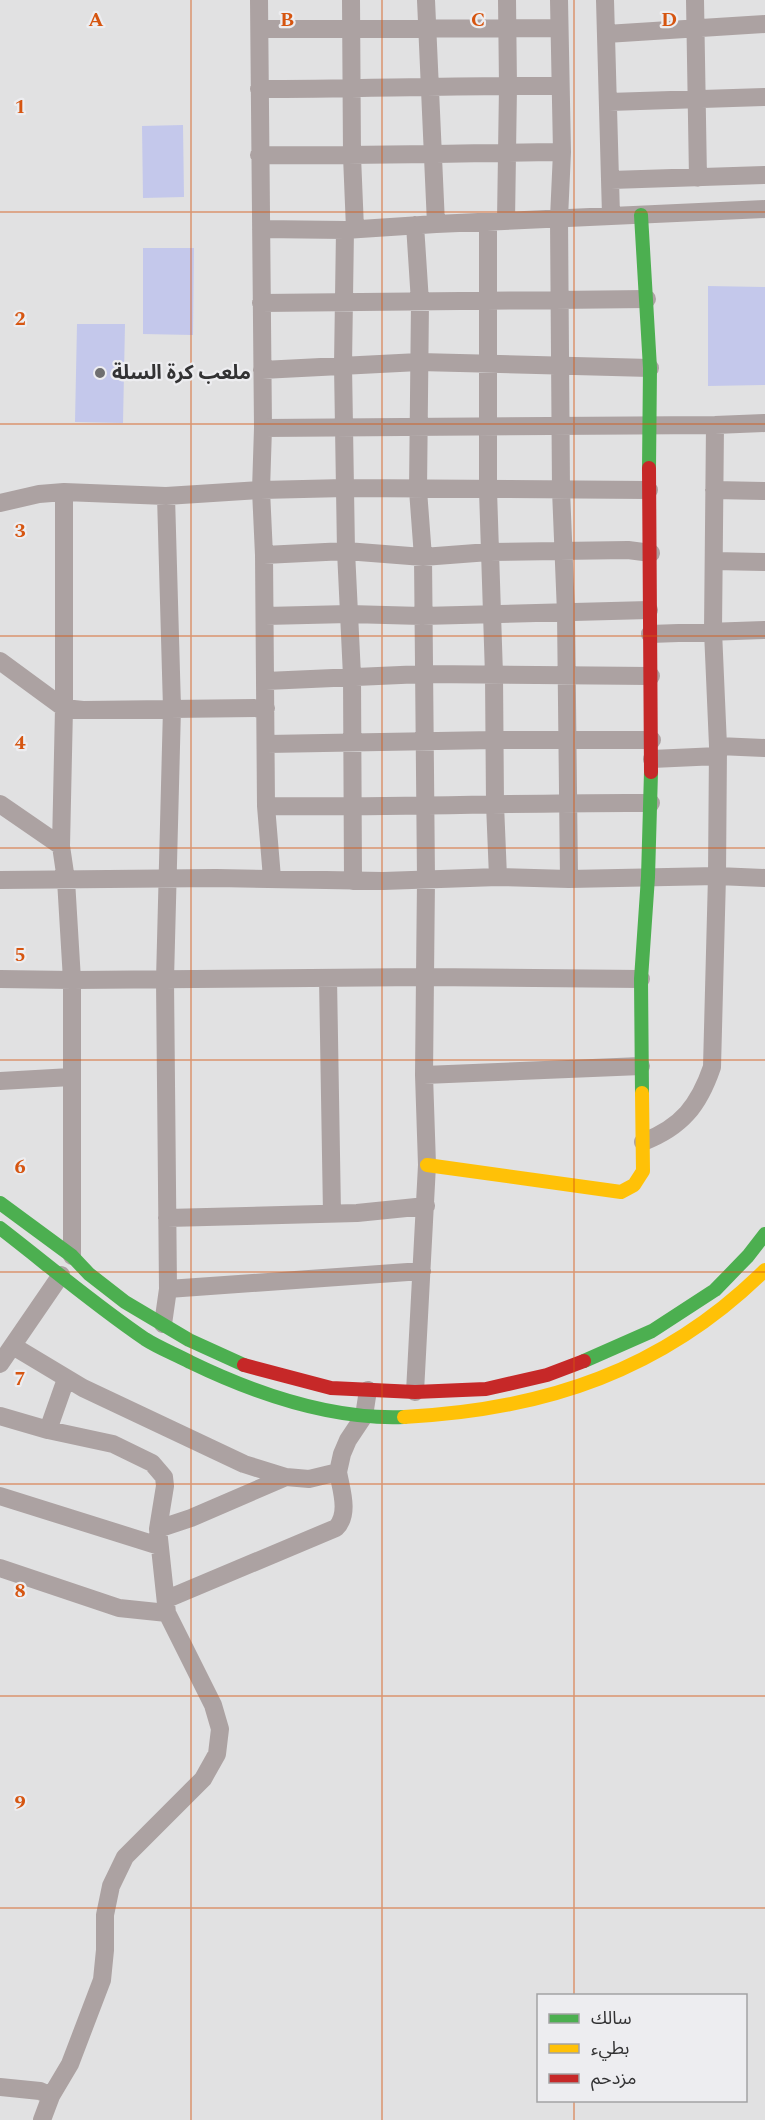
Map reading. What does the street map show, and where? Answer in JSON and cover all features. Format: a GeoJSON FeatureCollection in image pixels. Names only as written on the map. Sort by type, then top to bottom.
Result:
{"type":"FeatureCollection","features":[{"type":"Feature","properties":{"kind":"main road"},"geometry":{"type":"LineString","coordinates":[[428,1165],[621,1191],[634,1185],[643,1171],[641,980],[648,877],[652,740],[649,610],[650,368],[641,215]]}},
{"type":"Feature","properties":{"kind":"main road"},"geometry":{"type":"LineString","coordinates":[[0,1203],[72,1256],[89,1274],[125,1302],[189,1340],[236,1363],[331,1388],[416,1392],[486,1389],[547,1375],[595,1357],[652,1331],[715,1290],[748,1256],[765,1234]]}},
{"type":"Feature","properties":{"kind":"main road"},"geometry":{"type":"LineString","coordinates":[[0,1228],[152,1343],[233,1382],[304,1405],[364,1416],[409,1417],[489,1409],[600,1379],[647,1359],[685,1336],[720,1312],[765,1270]]}},
{"type":"Feature","properties":{"kind":"street"},"geometry":{"type":"LineString","coordinates":[[259,0],[263,428],[261,490],[265,616],[266,806],[272,878]]}},
{"type":"Feature","properties":{"kind":"street"},"geometry":{"type":"LineString","coordinates":[[351,0],[352,156],[350,229],[343,302],[343,365],[346,551],[352,676],[353,881]]}},
{"type":"Feature","properties":{"kind":"street"},"geometry":{"type":"LineString","coordinates":[[426,0],[428,86],[436,224]]}},
{"type":"Feature","properties":{"kind":"street"},"geometry":{"type":"LineString","coordinates":[[498,878],[493,615],[489,552],[487,363],[488,301],[507,153],[507,0]]}},
{"type":"Feature","properties":{"kind":"street"},"geometry":{"type":"LineString","coordinates":[[559,0],[562,152],[559,218],[562,366],[561,490],[565,551],[569,879]]}},
{"type":"Feature","properties":{"kind":"street"},"geometry":{"type":"LineString","coordinates":[[605,0],[611,215]]}},
{"type":"Feature","properties":{"kind":"street"},"geometry":{"type":"LineString","coordinates":[[695,0],[698,178]]}},
{"type":"Feature","properties":{"kind":"street"},"geometry":{"type":"LineString","coordinates":[[606,34],[765,24]]}},
{"type":"Feature","properties":{"kind":"street"},"geometry":{"type":"LineString","coordinates":[[260,29],[559,28]]}},
{"type":"Feature","properties":{"kind":"street"},"geometry":{"type":"LineString","coordinates":[[259,89],[560,86]]}},
{"type":"Feature","properties":{"kind":"street"},"geometry":{"type":"LineString","coordinates":[[609,102],[765,97]]}},
{"type":"Feature","properties":{"kind":"street"},"geometry":{"type":"LineString","coordinates":[[259,155],[352,156],[562,152]]}},
{"type":"Feature","properties":{"kind":"street"},"geometry":{"type":"LineString","coordinates":[[611,180],[765,175]]}},
{"type":"Feature","properties":{"kind":"street"},"geometry":{"type":"LineString","coordinates":[[261,229],[350,229],[765,209]]}},
{"type":"Feature","properties":{"kind":"street"},"geometry":{"type":"LineString","coordinates":[[415,225],[420,302],[418,490],[423,557],[426,879],[424,1075],[428,1165],[416,1392]]}},
{"type":"Feature","properties":{"kind":"street"},"geometry":{"type":"LineString","coordinates":[[261,303],[647,299]]}},
{"type":"Feature","properties":{"kind":"street"},"geometry":{"type":"LineString","coordinates":[[262,369],[419,362],[650,368]]}},
{"type":"Feature","properties":{"kind":"street"},"geometry":{"type":"LineString","coordinates":[[263,428],[649,426],[765,423]]}},
{"type":"Feature","properties":{"kind":"street"},"geometry":{"type":"LineString","coordinates":[[644,1142],[659,1136],[682,1120],[703,1091],[712,1067],[718,751],[713,631],[715,425]]}},
{"type":"Feature","properties":{"kind":"street"},"geometry":{"type":"LineString","coordinates":[[0,503],[39,494],[64,492],[166,496],[345,488],[649,489]]}},
{"type":"Feature","properties":{"kind":"street"},"geometry":{"type":"LineString","coordinates":[[714,490],[765,491]]}},
{"type":"Feature","properties":{"kind":"street"},"geometry":{"type":"LineString","coordinates":[[64,492],[64,708],[61,846],[66,880],[72,980],[72,1256]]}},
{"type":"Feature","properties":{"kind":"street"},"geometry":{"type":"LineString","coordinates":[[163,1324],[168,1288],[165,980],[172,708],[166,496]]}},
{"type":"Feature","properties":{"kind":"street"},"geometry":{"type":"LineString","coordinates":[[264,555],[346,551],[423,557],[489,552],[628,550],[651,553]]}},
{"type":"Feature","properties":{"kind":"street"},"geometry":{"type":"LineString","coordinates":[[714,561],[765,562]]}},
{"type":"Feature","properties":{"kind":"street"},"geometry":{"type":"LineString","coordinates":[[265,616],[493,615],[649,610]]}},
{"type":"Feature","properties":{"kind":"street"},"geometry":{"type":"LineString","coordinates":[[650,634],[765,630]]}},
{"type":"Feature","properties":{"kind":"street"},"geometry":{"type":"LineString","coordinates":[[0,661],[64,708],[83,710],[266,708]]}},
{"type":"Feature","properties":{"kind":"street"},"geometry":{"type":"LineString","coordinates":[[266,681],[423,674],[651,676]]}},
{"type":"Feature","properties":{"kind":"street"},"geometry":{"type":"LineString","coordinates":[[267,744],[652,740]]}},
{"type":"Feature","properties":{"kind":"street"},"geometry":{"type":"LineString","coordinates":[[652,759],[765,748]]}},
{"type":"Feature","properties":{"kind":"street"},"geometry":{"type":"LineString","coordinates":[[266,806],[651,803]]}},
{"type":"Feature","properties":{"kind":"street"},"geometry":{"type":"LineString","coordinates":[[0,804],[61,846]]}},
{"type":"Feature","properties":{"kind":"street"},"geometry":{"type":"LineString","coordinates":[[0,880],[272,878],[353,881],[717,876],[765,878]]}},
{"type":"Feature","properties":{"kind":"street"},"geometry":{"type":"LineString","coordinates":[[0,979],[165,980],[425,976],[641,980]]}},
{"type":"Feature","properties":{"kind":"street"},"geometry":{"type":"LineString","coordinates":[[328,978],[332,1213]]}},
{"type":"Feature","properties":{"kind":"street"},"geometry":{"type":"LineString","coordinates":[[424,1075],[641,1066]]}},
{"type":"Feature","properties":{"kind":"street"},"geometry":{"type":"LineString","coordinates":[[0,1081],[71,1077]]}},
{"type":"Feature","properties":{"kind":"street"},"geometry":{"type":"LineString","coordinates":[[167,1218],[332,1213],[426,1206]]}},
{"type":"Feature","properties":{"kind":"street"},"geometry":{"type":"LineString","coordinates":[[168,1288],[422,1271]]}},
{"type":"Feature","properties":{"kind":"street"},"geometry":{"type":"LineString","coordinates":[[0,1364],[61,1275]]}},
{"type":"Feature","properties":{"kind":"street"},"geometry":{"type":"LineString","coordinates":[[13,1346],[66,1379],[244,1464],[286,1477],[309,1479],[338,1472]]}},
{"type":"Feature","properties":{"kind":"street"},"geometry":{"type":"LineString","coordinates":[[48,1430],[66,1379]]}},
{"type":"Feature","properties":{"kind":"street"},"geometry":{"type":"LineString","coordinates":[[0,1568],[119,1608],[167,1606],[336,1528],[342,1520],[343,1511],[338,1472],[342,1454],[348,1440],[364,1416],[368,1390]]}},
{"type":"Feature","properties":{"kind":"street"},"geometry":{"type":"LineString","coordinates":[[0,1416],[48,1430],[113,1444],[152,1463],[164,1477],[165,1486],[158,1538],[167,1606],[213,1705],[220,1729],[217,1754],[202,1779],[125,1857],[111,1886],[105,1915],[102,1980],[70,2064],[51,2096],[42,2120]]}},
{"type":"Feature","properties":{"kind":"street"},"geometry":{"type":"LineString","coordinates":[[0,1496],[158,1538],[191,1518],[286,1477]]}},
{"type":"Feature","properties":{"kind":"street"},"geometry":{"type":"LineString","coordinates":[[0,2087],[40,2091],[51,2096]]}},
{"type":"Feature","properties":{"kind":"shaded area"},"geometry":{"type":"Polygon","coordinates":[[[183,125],[184,197],[143,198],[142,126],[183,125]]]}},
{"type":"Feature","properties":{"kind":"shaded area","name":"ملعب كرة السلة"},"geometry":{"type":"Polygon","coordinates":[[[143,248],[194,248],[193,335],[143,334],[143,248]]]}},
{"type":"Feature","properties":{"kind":"shaded area"},"geometry":{"type":"Polygon","coordinates":[[[708,286],[765,287],[765,385],[708,386],[708,286]]]}},
{"type":"Feature","properties":{"kind":"shaded area","name":"ملعب كرة السلة"},"geometry":{"type":"Polygon","coordinates":[[[77,324],[125,324],[123,423],[75,422],[77,324]]]}},
{"type":"Feature","properties":{"kind":"traffic: fast"},"geometry":{"type":"LineString","coordinates":[[641,215],[650,368],[649,468]]}},
{"type":"Feature","properties":{"kind":"traffic: fast"},"geometry":{"type":"LineString","coordinates":[[642,1093],[641,979],[648,877],[651,772]]}},
{"type":"Feature","properties":{"kind":"traffic: fast"},"geometry":{"type":"LineString","coordinates":[[0,1203],[72,1256],[89,1274],[125,1302],[189,1340],[244,1365]]}},
{"type":"Feature","properties":{"kind":"traffic: fast"},"geometry":{"type":"LineString","coordinates":[[0,1228],[126,1326],[150,1342],[215,1374],[294,1403],[349,1414],[404,1417]]}},
{"type":"Feature","properties":{"kind":"traffic: fast"},"geometry":{"type":"LineString","coordinates":[[584,1361],[652,1331],[715,1290],[748,1256],[765,1234]]}},
{"type":"Feature","properties":{"kind":"traffic: slow"},"geometry":{"type":"LineString","coordinates":[[427,1165],[621,1192],[634,1185],[643,1171],[642,1093]]}},
{"type":"Feature","properties":{"kind":"traffic: slow"},"geometry":{"type":"LineString","coordinates":[[404,1417],[456,1413],[506,1405],[554,1394],[600,1378],[644,1359],[686,1334],[726,1305],[765,1270]]}},
{"type":"Feature","properties":{"kind":"traffic: jam"},"geometry":{"type":"LineString","coordinates":[[649,468],[651,772]]}},
{"type":"Feature","properties":{"kind":"traffic: jam"},"geometry":{"type":"LineString","coordinates":[[244,1365],[331,1388],[415,1392],[486,1389],[547,1375],[584,1361]]}},
{"type":"Feature","properties":{"kind":"place","name":"ملعب كرة السلة"},"geometry":{"type":"Point","coordinates":[100,373]}}]}
